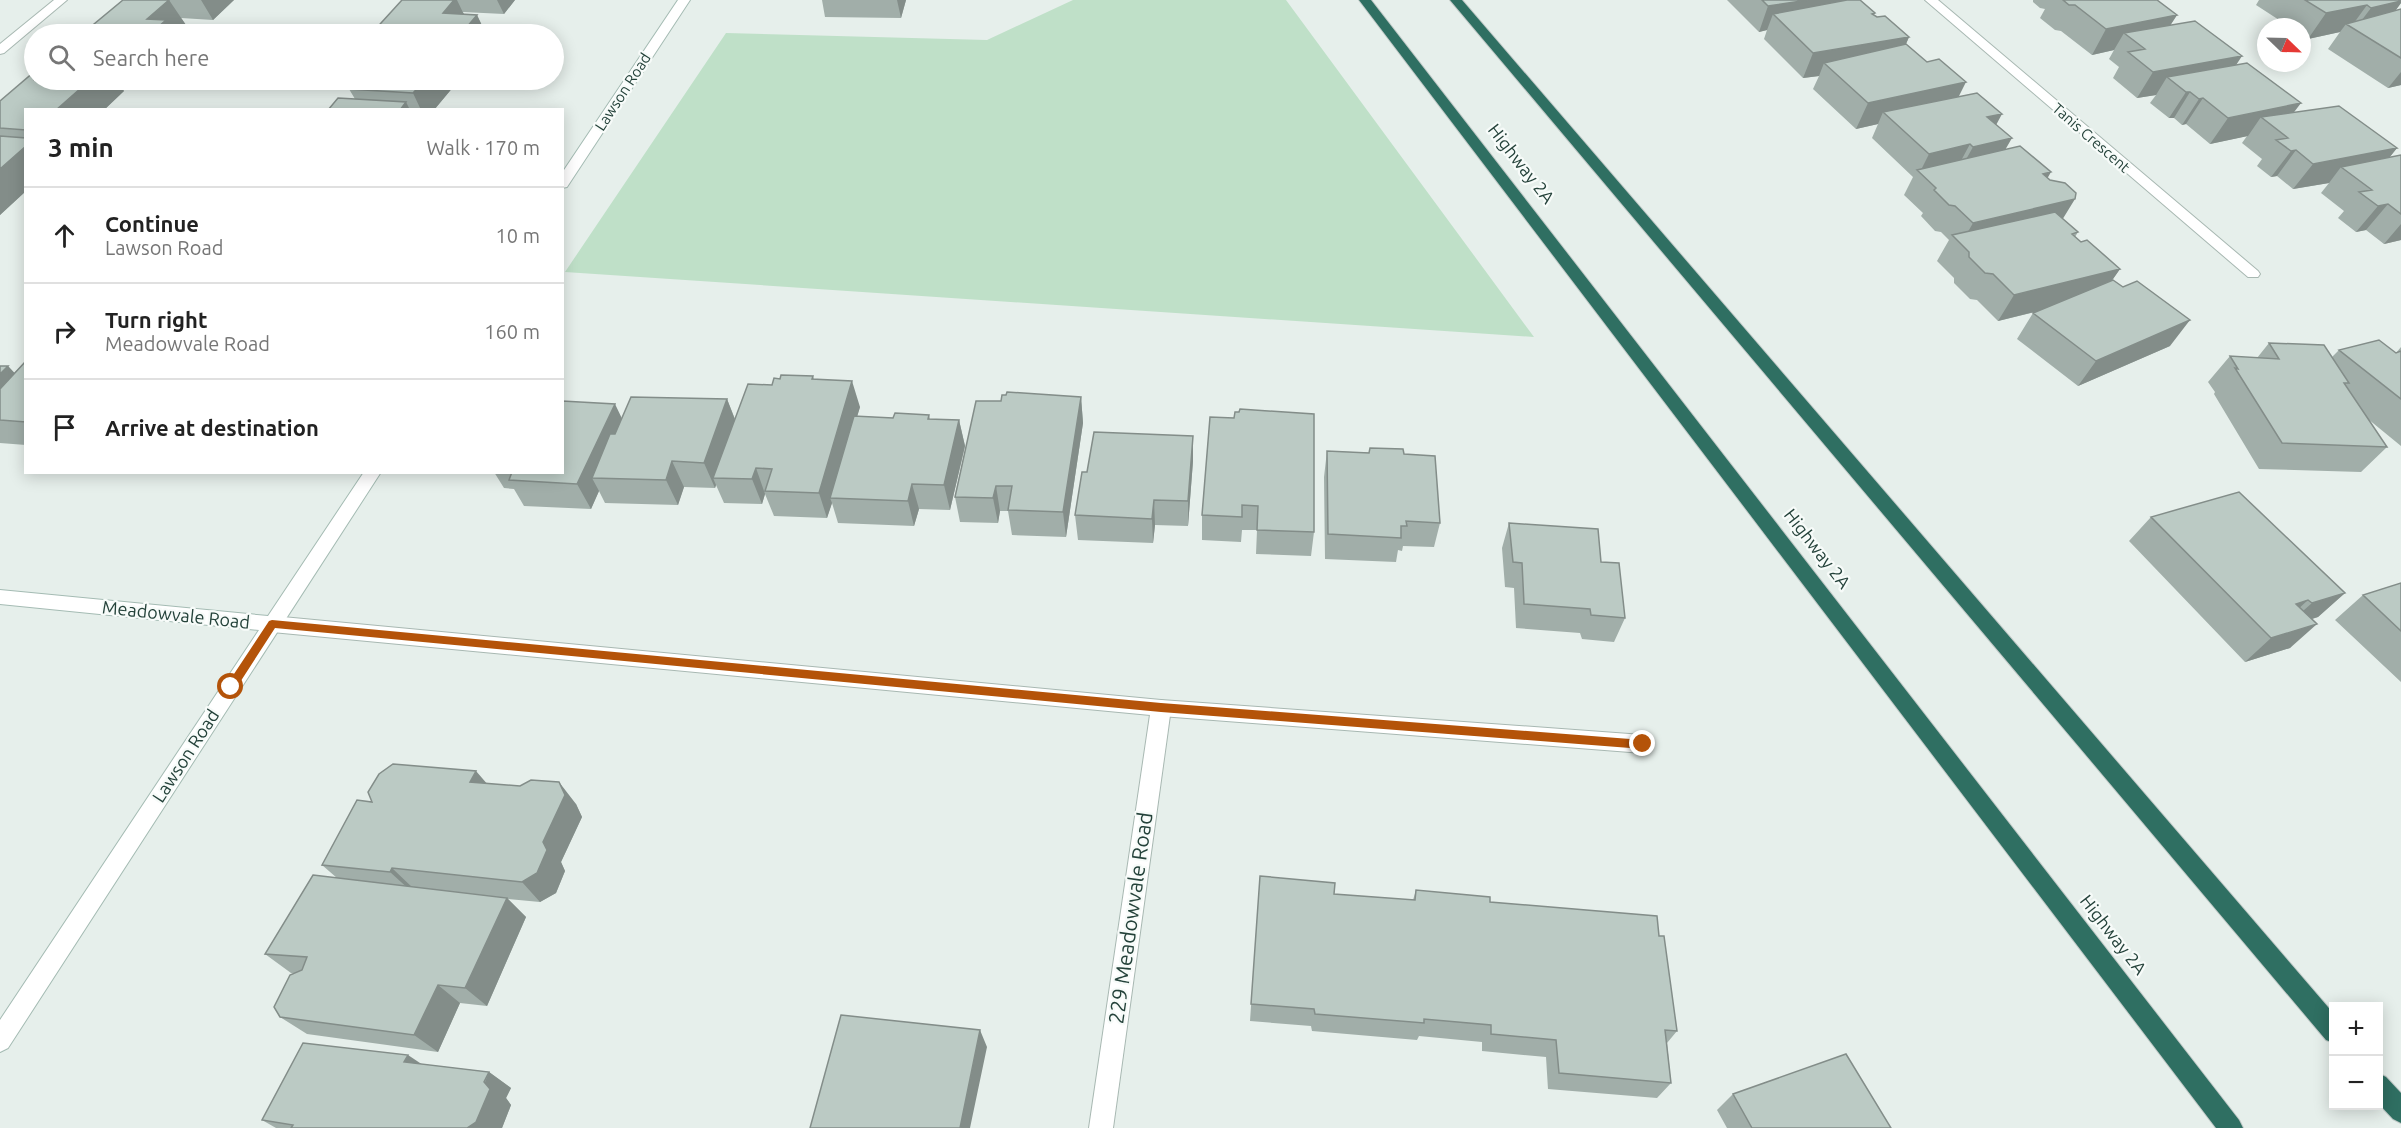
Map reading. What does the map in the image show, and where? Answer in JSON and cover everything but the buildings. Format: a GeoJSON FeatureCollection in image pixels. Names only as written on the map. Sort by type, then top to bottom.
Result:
{"type":"FeatureCollection","features":[{"type":"Feature","properties":{"kind":"highway","name":"Highway 2A"},"geometry":{"type":"LineString","coordinates":[[1365,0],[2231,1128]]}},
{"type":"Feature","properties":{"kind":"highway"},"geometry":{"type":"LineString","coordinates":[[1456,0],[2329,1026]]}},
{"type":"Feature","properties":{"kind":"highway"},"geometry":{"type":"LineString","coordinates":[[2383,1090],[2401,1111]]}},
{"type":"Feature","properties":{"kind":"street"},"geometry":{"type":"LineString","coordinates":[[32,24],[61,0]]}},
{"type":"Feature","properties":{"kind":"street","name":"Lawson Road"},"geometry":{"type":"LineString","coordinates":[[564,181],[684,0]]}},
{"type":"Feature","properties":{"kind":"street","name":"Tanis Crescent"},"geometry":{"type":"LineString","coordinates":[[1931,0],[2253,274]]}},
{"type":"Feature","properties":{"kind":"street"},"geometry":{"type":"LineString","coordinates":[[0,50],[24,30]]}},
{"type":"Feature","properties":{"kind":"street","name":"Lawson Road"},"geometry":{"type":"LineString","coordinates":[[0,1040],[371,474]]}},
{"type":"Feature","properties":{"kind":"street","name":"Meadowvale Road"},"geometry":{"type":"LineString","coordinates":[[0,597],[1161,708],[1643,744]]}},
{"type":"Feature","properties":{"kind":"street","name":"229 Meadowvale Road"},"geometry":{"type":"LineString","coordinates":[[1101,1128],[1161,708]]}},
{"type":"Feature","properties":{"kind":"green space"},"geometry":{"type":"Polygon","coordinates":[[[1073,0],[1286,0],[1534,337],[565,272],[726,33],[987,40],[1073,0]]]}},
{"type":"Feature","properties":{"kind":"route"},"geometry":{"type":"LineString","coordinates":[[231,687],[272,624],[1161,708],[1643,744]]}}]}
